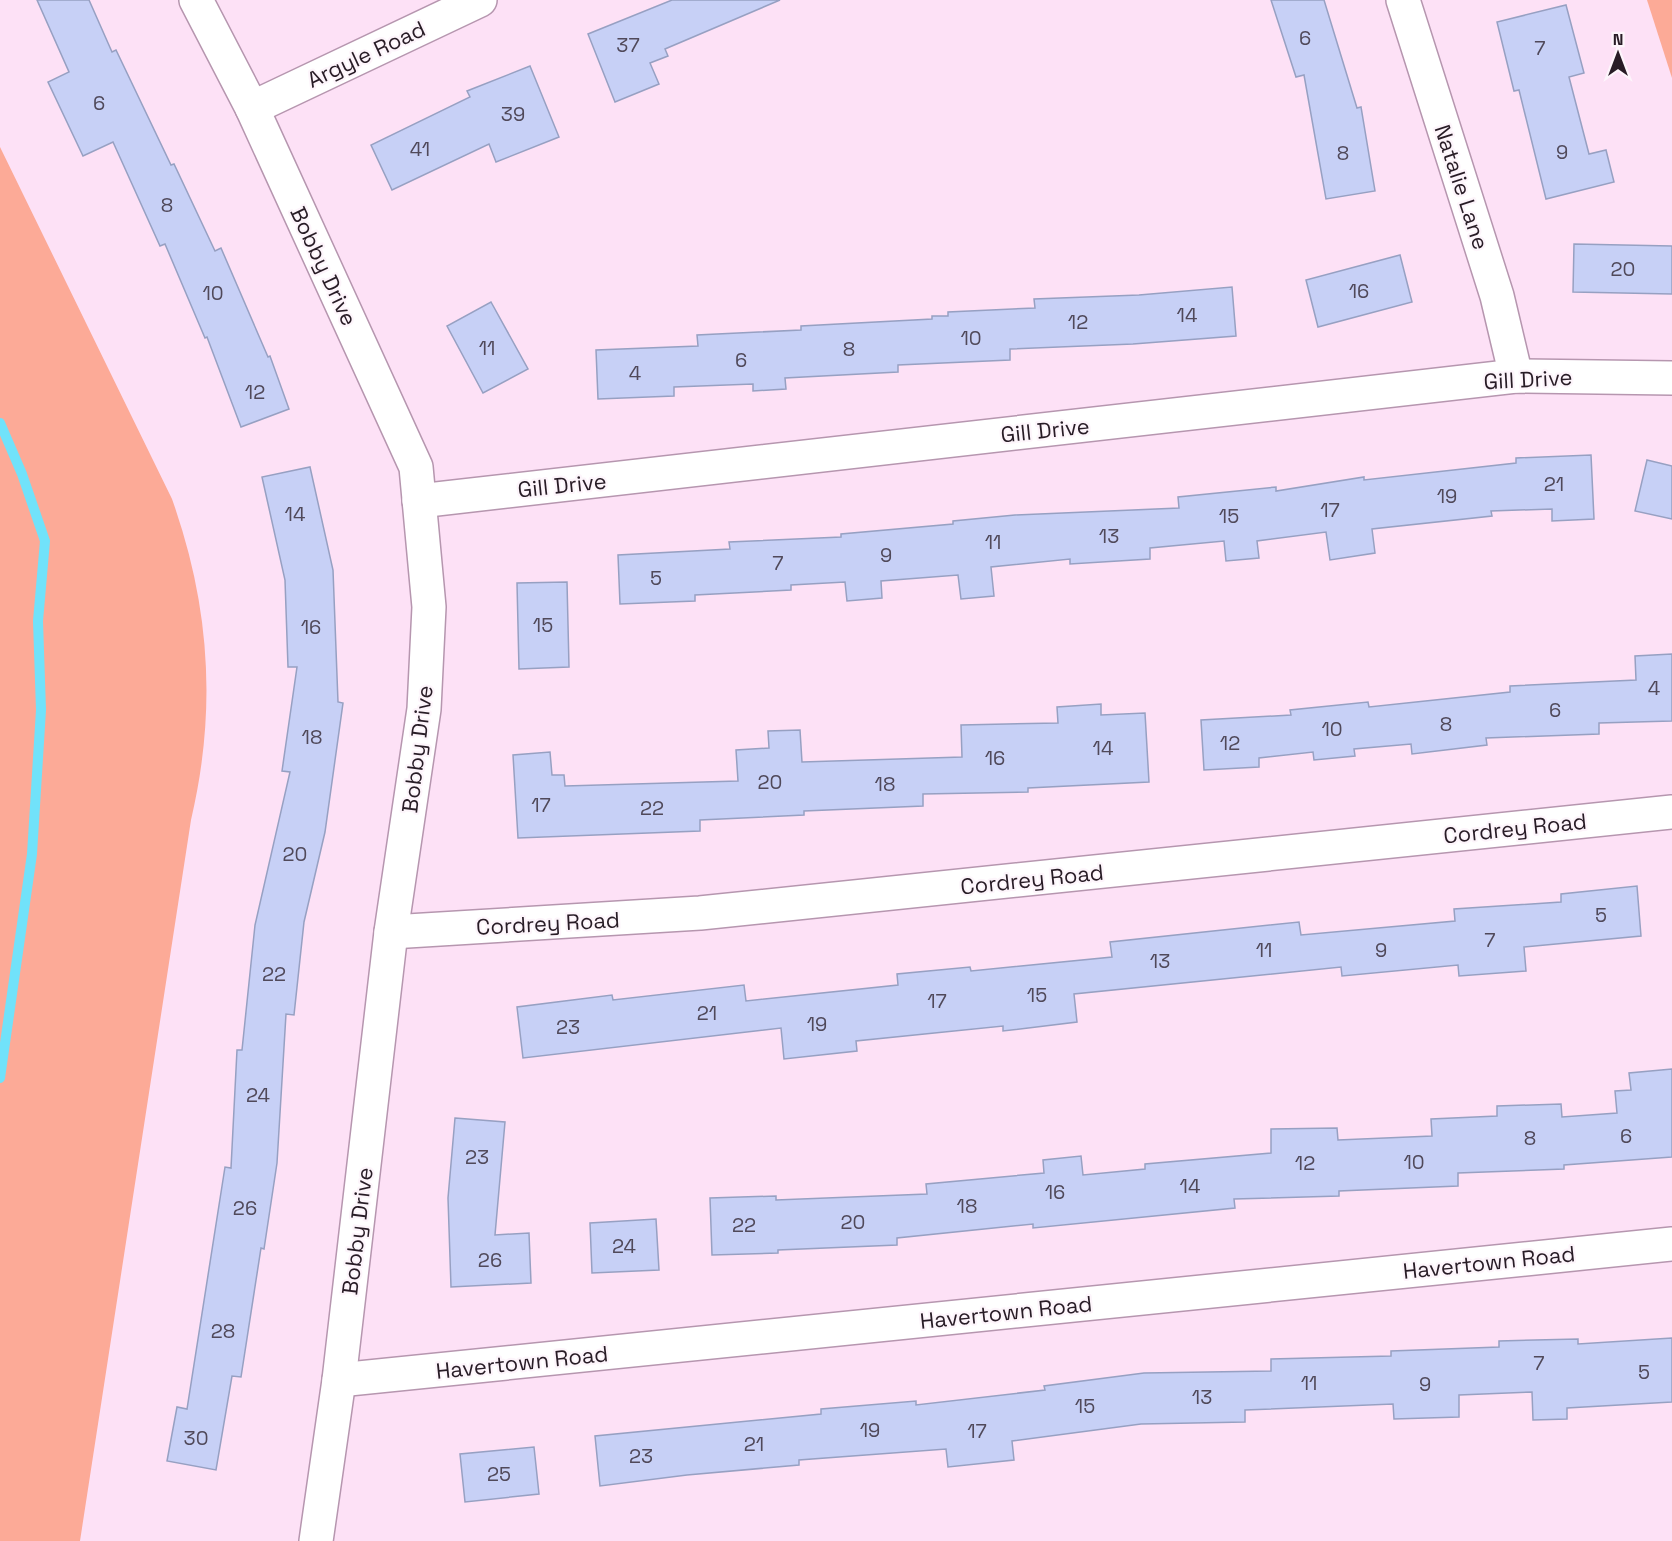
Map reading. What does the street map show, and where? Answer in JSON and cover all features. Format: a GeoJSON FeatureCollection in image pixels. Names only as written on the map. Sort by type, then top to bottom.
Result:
{"type":"FeatureCollection","features":[{"type":"Feature","properties":{"kind":"street","name":"Bobby Drive"},"geometry":{"type":"LineString","coordinates":[[196,0],[252,108],[416,467],[429,607],[424,709],[391,932],[339,1380],[316,1541]]}},
{"type":"Feature","properties":{"kind":"street","name":"Argyle Road"},"geometry":{"type":"LineString","coordinates":[[252,108],[480,0]]}},
{"type":"Feature","properties":{"kind":"street","name":"Natalie Lane"},"geometry":{"type":"LineString","coordinates":[[1403,0],[1497,296],[1516,376]]}},
{"type":"Feature","properties":{"kind":"street","name":"Gill Drive"},"geometry":{"type":"LineString","coordinates":[[419,501],[1516,376],[1672,378]]}},
{"type":"Feature","properties":{"kind":"street","name":"Cordrey Road"},"geometry":{"type":"LineString","coordinates":[[391,932],[700,913],[1672,812]]}},
{"type":"Feature","properties":{"kind":"street","name":"Havertown Road"},"geometry":{"type":"LineString","coordinates":[[339,1380],[1672,1244]]}},
{"type":"Feature","properties":{"kind":"shaded area"},"geometry":{"type":"Polygon","coordinates":[[[1647,0],[1672,0],[1672,78],[1647,0]]]}},
{"type":"Feature","properties":{"kind":"shaded area"},"geometry":{"type":"Polygon","coordinates":[[[0,147],[172,499],[195,579],[206,658],[204,738],[199,779],[80,1541],[0,1541],[0,147]]]}},
{"type":"Feature","properties":{"kind":"building"},"geometry":{"type":"Polygon","coordinates":[[[37,0],[89,0],[112,52],[116,50],[215,251],[221,248],[268,357],[270,356],[289,409],[241,427],[207,337],[205,338],[165,244],[160,246],[113,142],[83,156],[48,82],[69,72],[37,0]]]}},
{"type":"Feature","properties":{"kind":"building"},"geometry":{"type":"Polygon","coordinates":[[[672,0],[780,0],[665,49],[668,56],[650,63],[659,84],[615,102],[588,34],[672,0]]]}},
{"type":"Feature","properties":{"kind":"building"},"geometry":{"type":"Polygon","coordinates":[[[1271,0],[1324,0],[1357,108],[1361,107],[1375,191],[1326,199],[1304,75],[1296,77],[1271,0]]]}},
{"type":"Feature","properties":{"kind":"building"},"geometry":{"type":"Polygon","coordinates":[[[1566,5],[1584,73],[1569,77],[1589,154],[1606,150],[1614,182],[1546,199],[1519,90],[1514,91],[1497,22],[1566,5]]]}},
{"type":"Feature","properties":{"kind":"building"},"geometry":{"type":"Polygon","coordinates":[[[530,66],[559,137],[496,162],[489,144],[392,190],[371,145],[470,97],[467,91],[530,66]]]}},
{"type":"Feature","properties":{"kind":"building"},"geometry":{"type":"Polygon","coordinates":[[[1574,244],[1672,246],[1672,294],[1573,292],[1574,244]]]}},
{"type":"Feature","properties":{"kind":"building"},"geometry":{"type":"Polygon","coordinates":[[[1400,255],[1412,302],[1318,327],[1306,280],[1400,255]]]}},
{"type":"Feature","properties":{"kind":"building"},"geometry":{"type":"Polygon","coordinates":[[[1232,287],[1236,336],[1133,344],[1010,349],[1010,360],[898,365],[898,372],[785,378],[786,389],[753,391],[753,384],[674,387],[674,396],[598,399],[596,350],[698,346],[697,335],[801,330],[801,326],[932,319],[932,316],[948,316],[948,312],[1035,308],[1034,299],[1139,295],[1232,287]]]}},
{"type":"Feature","properties":{"kind":"building"},"geometry":{"type":"Polygon","coordinates":[[[491,302],[528,369],[483,393],[447,326],[491,302]]]}},
{"type":"Feature","properties":{"kind":"building"},"geometry":{"type":"Polygon","coordinates":[[[1591,455],[1594,519],[1552,521],[1552,509],[1491,511],[1492,516],[1372,529],[1375,553],[1330,560],[1326,532],[1257,541],[1259,558],[1226,561],[1224,541],[1150,548],[1150,559],[1070,564],[1070,559],[991,567],[994,596],[961,599],[958,575],[881,581],[882,598],[847,601],[845,582],[791,585],[791,590],[695,595],[695,601],[620,604],[618,555],[730,549],[729,542],[841,537],[841,534],[953,524],[953,521],[1015,515],[1179,508],[1178,497],[1276,487],[1276,491],[1364,477],[1364,480],[1516,463],[1516,458],[1591,455]]]}},
{"type":"Feature","properties":{"kind":"building"},"geometry":{"type":"Polygon","coordinates":[[[1647,460],[1672,466],[1672,519],[1635,511],[1647,460]]]}},
{"type":"Feature","properties":{"kind":"building"},"geometry":{"type":"Polygon","coordinates":[[[310,467],[333,570],[338,702],[343,703],[325,832],[304,922],[294,1015],[286,1014],[277,1163],[264,1249],[261,1248],[241,1377],[232,1376],[216,1470],[167,1461],[177,1407],[187,1409],[225,1167],[231,1168],[237,1050],[242,1050],[255,925],[290,772],[282,771],[297,667],[288,667],[285,580],[262,477],[310,467]]]}},
{"type":"Feature","properties":{"kind":"building"},"geometry":{"type":"Polygon","coordinates":[[[567,582],[569,667],[519,669],[517,583],[567,582]]]}},
{"type":"Feature","properties":{"kind":"building"},"geometry":{"type":"Polygon","coordinates":[[[1672,654],[1672,721],[1599,723],[1599,734],[1486,738],[1487,745],[1412,754],[1411,744],[1354,749],[1355,756],[1314,760],[1313,752],[1259,758],[1259,767],[1204,770],[1201,720],[1291,715],[1290,710],[1368,702],[1369,707],[1510,692],[1510,686],[1636,680],[1635,656],[1672,654]]]}},
{"type":"Feature","properties":{"kind":"building"},"geometry":{"type":"Polygon","coordinates":[[[1101,704],[1101,715],[1145,713],[1149,782],[1028,788],[1028,792],[923,794],[923,806],[804,811],[804,815],[700,820],[700,831],[518,838],[513,755],[550,752],[552,775],[564,775],[565,786],[738,781],[736,750],[769,748],[768,731],[800,730],[802,762],[962,757],[961,725],[1058,723],[1057,707],[1101,704]]]}},
{"type":"Feature","properties":{"kind":"building"},"geometry":{"type":"Polygon","coordinates":[[[1637,886],[1641,936],[1524,947],[1526,971],[1459,976],[1458,965],[1342,976],[1341,967],[1074,994],[1077,1022],[1003,1031],[1003,1026],[856,1041],[857,1051],[784,1059],[781,1028],[523,1058],[517,1007],[612,995],[613,1000],[744,985],[746,1001],[898,985],[897,974],[970,967],[971,971],[1112,957],[1110,942],[1299,922],[1301,935],[1455,921],[1454,909],[1561,902],[1561,894],[1637,886]]]}},
{"type":"Feature","properties":{"kind":"building"},"geometry":{"type":"Polygon","coordinates":[[[1672,1069],[1672,1157],[1564,1165],[1564,1169],[1458,1173],[1458,1186],[1339,1191],[1339,1196],[1234,1199],[1235,1208],[1033,1228],[1033,1224],[897,1238],[897,1245],[712,1255],[710,1198],[776,1196],[776,1200],[927,1194],[926,1184],[1044,1173],[1043,1160],[1081,1156],[1083,1175],[1145,1169],[1145,1164],[1271,1153],[1271,1129],[1337,1128],[1338,1140],[1432,1136],[1431,1119],[1497,1116],[1497,1106],[1561,1104],[1562,1117],[1617,1113],[1615,1091],[1631,1090],[1629,1073],[1672,1069]]]}},
{"type":"Feature","properties":{"kind":"building"},"geometry":{"type":"Polygon","coordinates":[[[455,1118],[505,1122],[495,1235],[529,1233],[531,1283],[451,1287],[448,1198],[455,1118]]]}},
{"type":"Feature","properties":{"kind":"building"},"geometry":{"type":"Polygon","coordinates":[[[656,1219],[659,1270],[592,1273],[590,1223],[656,1219]]]}},
{"type":"Feature","properties":{"kind":"building"},"geometry":{"type":"Polygon","coordinates":[[[1672,1338],[1672,1402],[1567,1408],[1567,1419],[1533,1420],[1532,1392],[1459,1395],[1459,1417],[1394,1419],[1393,1404],[1245,1410],[1245,1422],[1141,1424],[1012,1441],[1014,1460],[948,1467],[946,1449],[799,1460],[799,1465],[687,1475],[600,1486],[595,1436],[821,1414],[821,1409],[916,1401],[916,1405],[1045,1390],[1044,1386],[1144,1373],[1271,1371],[1271,1359],[1391,1356],[1391,1351],[1499,1347],[1499,1341],[1578,1339],[1578,1344],[1672,1338]]]}},
{"type":"Feature","properties":{"kind":"building"},"geometry":{"type":"Polygon","coordinates":[[[534,1447],[539,1494],[465,1502],[460,1454],[534,1447]]]}},
{"type":"Feature","properties":{"kind":"waterway"},"geometry":{"type":"LineString","coordinates":[[0,423],[22,474],[45,541],[38,621],[41,710],[32,854],[0,1078]]}}]}
